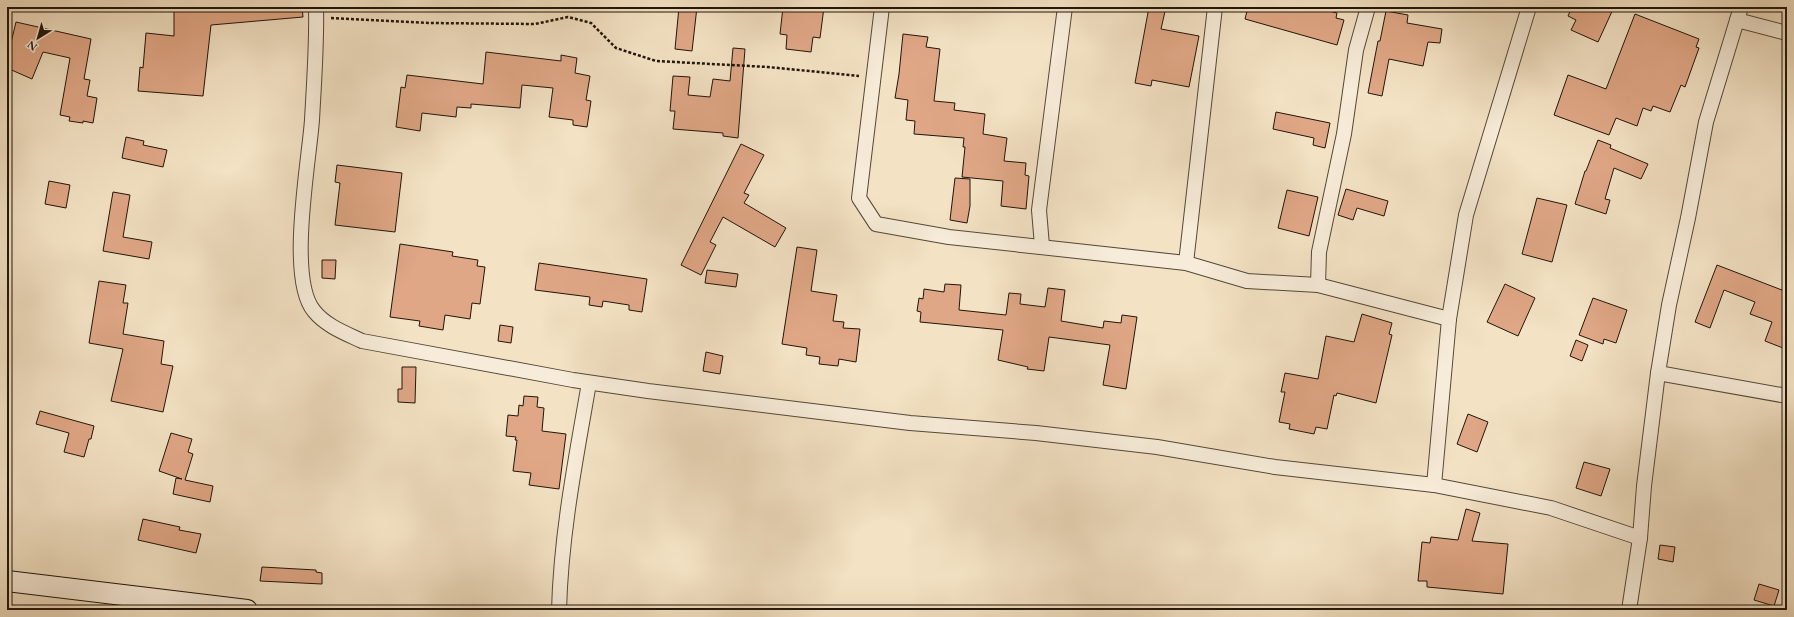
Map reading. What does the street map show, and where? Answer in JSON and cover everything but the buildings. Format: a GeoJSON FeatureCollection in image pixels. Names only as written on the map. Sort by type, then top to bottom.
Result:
{"type":"FeatureCollection","features":[{"type":"Feature","properties":{"kind":"main road"},"geometry":{"type":"LineString","coordinates":[[7,581],[140,604],[247,610]]}},
{"type":"Feature","properties":{"kind":"street"},"geometry":{"type":"LineString","coordinates":[[882,7],[859,198],[876,224],[949,237],[1186,263],[1247,281],[1318,285],[1449,319]]}},
{"type":"Feature","properties":{"kind":"street"},"geometry":{"type":"LineString","coordinates":[[1042,246],[1039,210],[1065,7]]}},
{"type":"Feature","properties":{"kind":"street"},"geometry":{"type":"LineString","coordinates":[[1186,263],[1215,7]]}},
{"type":"Feature","properties":{"kind":"street"},"geometry":{"type":"LineString","coordinates":[[1318,285],[1319,252],[1344,134],[1356,50],[1368,7]]}},
{"type":"Feature","properties":{"kind":"street"},"geometry":{"type":"LineString","coordinates":[[1434,485],[1449,319],[1466,215],[1529,7]]}},
{"type":"Feature","properties":{"kind":"street"},"geometry":{"type":"LineString","coordinates":[[316,12],[312,120],[301,231],[300,272],[304,292],[313,311],[334,328],[362,341],[589,382],[910,423],[1036,432],[1157,447],[1275,467],[1434,485],[1551,508],[1640,538]]}},
{"type":"Feature","properties":{"kind":"street"},"geometry":{"type":"LineString","coordinates":[[1629,610],[1640,538],[1644,486],[1658,373],[1669,305],[1688,218],[1706,122],[1739,14],[1787,33]]}},
{"type":"Feature","properties":{"kind":"street"},"geometry":{"type":"LineString","coordinates":[[1658,373],[1787,396]]}},
{"type":"Feature","properties":{"kind":"street"},"geometry":{"type":"LineString","coordinates":[[559,610],[560,573],[568,506],[589,382]]}},
{"type":"Feature","properties":{"kind":"path"},"geometry":{"type":"LineString","coordinates":[[316,12],[429,23],[535,24],[568,17],[591,23],[616,48],[656,61],[768,67],[873,77]]}}]}
